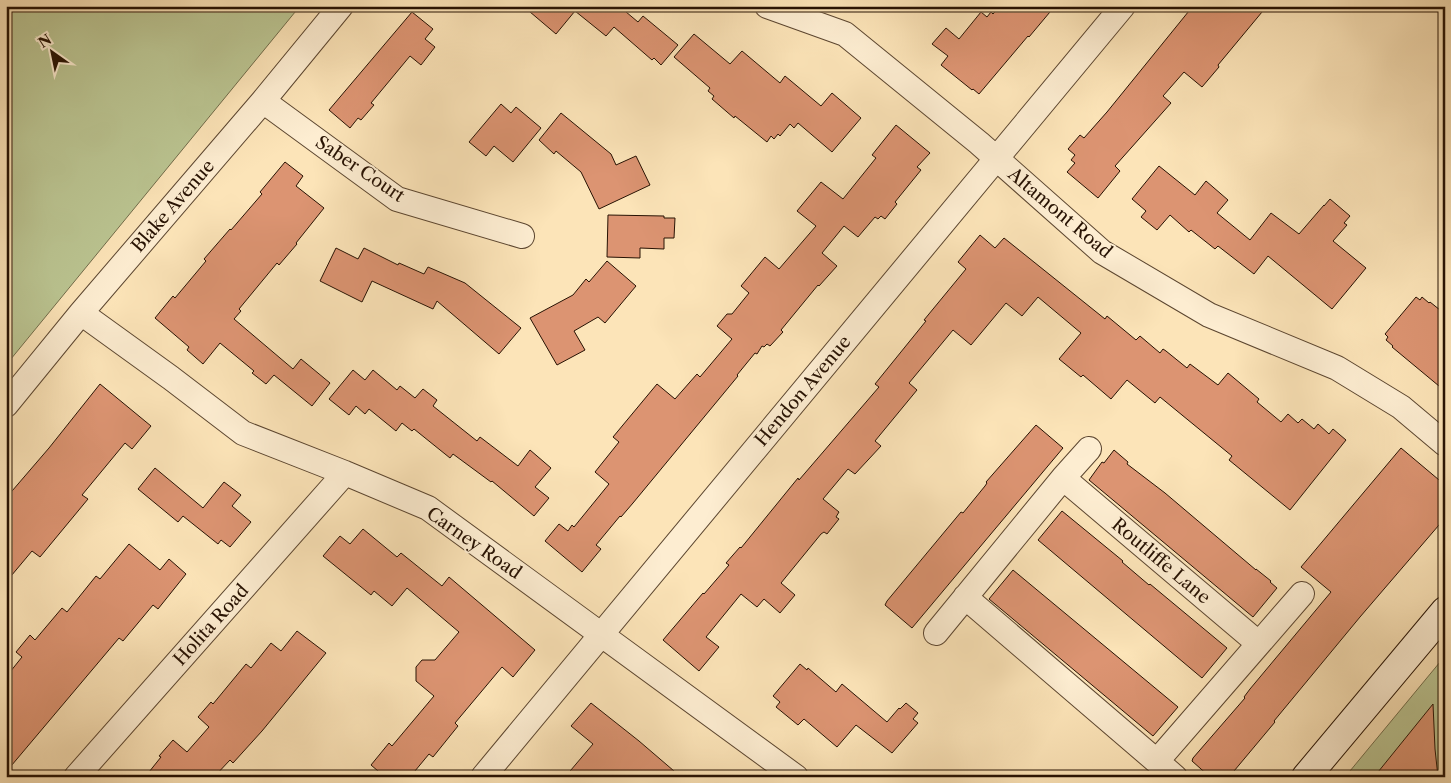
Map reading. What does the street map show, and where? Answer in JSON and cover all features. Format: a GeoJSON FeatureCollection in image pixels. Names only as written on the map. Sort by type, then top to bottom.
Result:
{"type":"FeatureCollection","features":[{"type":"Feature","properties":{"kind":"main road"},"geometry":{"type":"LineString","coordinates":[[1306,777],[1445,610]]}},
{"type":"Feature","properties":{"kind":"street","name":"Blake Avenue"},"geometry":{"type":"LineString","coordinates":[[6,405],[80,314],[263,101],[341,6]]}},
{"type":"Feature","properties":{"kind":"street","name":"Altamont Road"},"geometry":{"type":"LineString","coordinates":[[767,6],[845,34],[996,158],[1102,252],[1209,316],[1337,368],[1401,408],[1445,444]]}},
{"type":"Feature","properties":{"kind":"street","name":"Hendon Avenue"},"geometry":{"type":"LineString","coordinates":[[483,777],[1123,6]]}},
{"type":"Feature","properties":{"kind":"street","name":"Saber Court"},"geometry":{"type":"LineString","coordinates":[[263,101],[397,199],[522,236]]}},
{"type":"Feature","properties":{"kind":"street","name":"Carney Road"},"geometry":{"type":"LineString","coordinates":[[80,314],[172,378],[243,433],[428,508],[796,777]]}},
{"type":"Feature","properties":{"kind":"street"},"geometry":{"type":"LineString","coordinates":[[936,633],[1089,449]]}},
{"type":"Feature","properties":{"kind":"street","name":"Holita Road"},"geometry":{"type":"LineString","coordinates":[[76,777],[345,473]]}},
{"type":"Feature","properties":{"kind":"street","name":"Routliffe Lane"},"geometry":{"type":"LineString","coordinates":[[1063,478],[1258,644]]}},
{"type":"Feature","properties":{"kind":"street"},"geometry":{"type":"LineString","coordinates":[[1157,761],[1302,594]]}},
{"type":"Feature","properties":{"kind":"street"},"geometry":{"type":"LineString","coordinates":[[965,597],[1175,777]]}},
{"type":"Feature","properties":{"kind":"green space"},"geometry":{"type":"Polygon","coordinates":[[[6,6],[300,6],[6,365],[6,6]]]}},
{"type":"Feature","properties":{"kind":"green space"},"geometry":{"type":"Polygon","coordinates":[[[1445,656],[1445,777],[1345,777],[1445,656]]]}},
{"type":"Feature","properties":{"kind":"building"},"geometry":{"type":"Polygon","coordinates":[[[523,6],[619,6],[638,22],[643,16],[678,45],[661,65],[654,58],[652,60],[614,27],[606,36],[575,11],[556,34],[523,6]]]}},
{"type":"Feature","properties":{"kind":"building"},"geometry":{"type":"Polygon","coordinates":[[[1000,6],[1055,6],[979,94],[941,65],[948,56],[932,44],[946,28],[959,39],[981,12],[987,17],[991,12],[993,14],[1000,6]]]}},
{"type":"Feature","properties":{"kind":"building"},"geometry":{"type":"Polygon","coordinates":[[[1193,6],[1267,6],[1202,87],[1184,72],[1163,96],[1171,103],[1115,166],[1120,171],[1098,198],[1067,172],[1075,163],[1071,160],[1075,155],[1068,149],[1080,135],[1084,138],[1107,112],[1193,6]]]}},
{"type":"Feature","properties":{"kind":"building"},"geometry":{"type":"Polygon","coordinates":[[[412,12],[433,29],[425,39],[435,47],[421,65],[410,56],[371,103],[374,105],[361,120],[358,118],[350,128],[329,110],[412,12]]]}},
{"type":"Feature","properties":{"kind":"building"},"geometry":{"type":"Polygon","coordinates":[[[694,34],[730,64],[742,51],[780,83],[785,76],[821,106],[832,93],[861,118],[832,152],[798,123],[794,128],[790,124],[780,136],[778,134],[774,139],[771,136],[767,142],[712,99],[714,96],[708,91],[710,88],[674,57],[694,34]]]}},
{"type":"Feature","properties":{"kind":"building"},"geometry":{"type":"Polygon","coordinates":[[[501,104],[511,113],[516,107],[541,128],[513,162],[494,146],[486,156],[469,142],[501,104]]]}},
{"type":"Feature","properties":{"kind":"building"},"geometry":{"type":"Polygon","coordinates":[[[561,113],[611,154],[616,165],[636,156],[650,185],[599,209],[581,172],[556,151],[554,154],[539,140],[561,113]]]}},
{"type":"Feature","properties":{"kind":"building"},"geometry":{"type":"Polygon","coordinates":[[[896,125],[930,153],[917,167],[921,170],[895,202],[897,204],[885,219],[881,216],[878,219],[875,217],[858,237],[844,226],[822,253],[837,266],[818,285],[781,330],[783,332],[770,346],[767,344],[764,347],[762,346],[757,354],[755,353],[633,503],[596,545],[601,549],[582,572],[545,541],[559,524],[568,531],[572,525],[574,527],[609,484],[595,472],[619,442],[613,437],[657,384],[675,399],[697,374],[700,377],[732,339],[717,326],[727,314],[732,314],[749,293],[741,286],[765,257],[779,269],[816,226],[797,211],[821,182],[843,199],[876,158],[872,155],[896,125]]]}},
{"type":"Feature","properties":{"kind":"building"},"geometry":{"type":"Polygon","coordinates":[[[285,162],[303,176],[296,186],[324,208],[297,244],[279,265],[277,263],[239,309],[241,311],[234,319],[293,369],[301,359],[330,383],[312,406],[274,375],[266,384],[252,373],[254,371],[220,343],[203,364],[187,350],[189,347],[155,318],[173,296],[175,298],[206,261],[204,259],[262,194],[260,192],[285,162]]]}},
{"type":"Feature","properties":{"kind":"building"},"geometry":{"type":"Polygon","coordinates":[[[1159,166],[1195,195],[1206,181],[1228,200],[1217,213],[1250,240],[1271,213],[1299,234],[1330,199],[1350,216],[1344,223],[1347,225],[1333,241],[1366,268],[1332,309],[1268,256],[1254,274],[1218,246],[1215,249],[1191,230],[1189,232],[1170,215],[1157,230],[1141,217],[1146,211],[1132,199],[1159,166]]]}},
{"type":"Feature","properties":{"kind":"building"},"geometry":{"type":"Polygon","coordinates":[[[608,215],[664,216],[664,218],[675,218],[674,238],[664,238],[664,249],[640,248],[640,258],[607,257],[608,215]]]}},
{"type":"Feature","properties":{"kind":"building"},"geometry":{"type":"Polygon","coordinates":[[[980,235],[995,248],[1004,238],[1105,319],[1107,316],[1136,340],[1140,336],[1160,353],[1163,349],[1187,368],[1190,364],[1218,385],[1228,373],[1259,399],[1257,402],[1281,422],[1288,414],[1298,423],[1302,419],[1314,429],[1318,424],[1329,434],[1333,429],[1346,440],[1290,510],[1229,460],[1232,456],[1160,397],[1155,403],[1127,380],[1111,399],[1083,375],[1081,377],[1059,359],[1081,333],[1038,297],[1022,316],[1006,303],[971,345],[953,330],[909,383],[917,390],[875,441],[881,446],[855,474],[848,469],[823,499],[839,512],[836,517],[839,519],[827,534],[824,532],[821,534],[781,583],[795,595],[780,613],[764,599],[757,607],[741,594],[706,637],[719,647],[699,671],[663,640],[729,565],[726,563],[741,548],[798,478],[799,480],[879,387],[875,384],[966,269],[958,262],[980,235]]]}},
{"type":"Feature","properties":{"kind":"building"},"geometry":{"type":"Polygon","coordinates":[[[336,248],[358,259],[364,248],[398,265],[399,263],[424,274],[428,267],[465,283],[521,328],[499,354],[437,301],[433,309],[372,281],[362,302],[320,281],[336,248]]]}},
{"type":"Feature","properties":{"kind":"building"},"geometry":{"type":"Polygon","coordinates":[[[607,261],[636,286],[605,323],[598,317],[574,331],[585,350],[557,365],[530,318],[573,295],[586,279],[589,282],[607,261]]]}},
{"type":"Feature","properties":{"kind":"building"},"geometry":{"type":"Polygon","coordinates":[[[1416,297],[1420,300],[1422,297],[1445,314],[1445,391],[1386,340],[1388,337],[1385,334],[1416,297]]]}},
{"type":"Feature","properties":{"kind":"building"},"geometry":{"type":"Polygon","coordinates":[[[353,370],[365,380],[373,370],[397,390],[400,386],[415,398],[423,389],[437,400],[433,406],[477,441],[480,437],[518,466],[530,450],[551,468],[535,487],[549,498],[534,516],[492,481],[453,454],[450,458],[414,429],[412,431],[402,423],[396,431],[369,409],[365,414],[356,406],[349,415],[329,399],[353,370]]]}},
{"type":"Feature","properties":{"kind":"building"},"geometry":{"type":"Polygon","coordinates":[[[100,384],[151,426],[132,449],[125,443],[82,495],[88,499],[40,557],[32,551],[6,582],[6,498],[100,384]]]}},
{"type":"Feature","properties":{"kind":"building"},"geometry":{"type":"Polygon","coordinates":[[[1036,425],[1063,448],[912,628],[885,605],[887,601],[1036,425]]]}},
{"type":"Feature","properties":{"kind":"building"},"geometry":{"type":"Polygon","coordinates":[[[1401,448],[1445,485],[1445,518],[1360,617],[1229,777],[1210,777],[1192,761],[1193,758],[1245,698],[1250,689],[1331,592],[1301,567],[1401,448]]]}},
{"type":"Feature","properties":{"kind":"building"},"geometry":{"type":"Polygon","coordinates":[[[1114,450],[1128,462],[1127,464],[1165,493],[1277,588],[1253,617],[1089,480],[1102,462],[1104,463],[1114,450]]]}},
{"type":"Feature","properties":{"kind":"building"},"geometry":{"type":"Polygon","coordinates":[[[155,468],[203,508],[224,482],[241,495],[232,506],[251,522],[230,547],[221,540],[218,544],[183,516],[178,522],[138,489],[155,468]]]}},
{"type":"Feature","properties":{"kind":"building"},"geometry":{"type":"Polygon","coordinates":[[[1062,511],[1227,648],[1202,678],[1038,540],[1062,511]]]}},
{"type":"Feature","properties":{"kind":"building"},"geometry":{"type":"Polygon","coordinates":[[[363,529],[397,557],[401,553],[442,586],[449,577],[535,650],[513,677],[502,667],[455,723],[458,726],[433,757],[429,754],[410,777],[385,777],[371,765],[389,743],[392,746],[434,696],[416,681],[416,667],[422,660],[435,660],[459,632],[407,588],[392,606],[374,591],[371,595],[323,556],[340,536],[350,544],[363,529]]]}},
{"type":"Feature","properties":{"kind":"building"},"geometry":{"type":"Polygon","coordinates":[[[129,544],[160,570],[169,559],[186,574],[158,609],[153,605],[123,641],[119,638],[6,772],[6,677],[22,657],[16,652],[30,635],[35,640],[62,608],[67,612],[96,576],[100,579],[129,544]]]}},
{"type":"Feature","properties":{"kind":"building"},"geometry":{"type":"Polygon","coordinates":[[[1013,570],[1178,707],[1153,736],[989,599],[1013,570]]]}},
{"type":"Feature","properties":{"kind":"building"},"geometry":{"type":"Polygon","coordinates":[[[297,631],[326,653],[233,763],[230,760],[214,777],[145,777],[161,757],[159,756],[173,740],[187,752],[209,727],[198,717],[211,702],[213,704],[246,664],[251,668],[271,643],[281,651],[297,631]]]}},
{"type":"Feature","properties":{"kind":"building"},"geometry":{"type":"Polygon","coordinates":[[[800,664],[807,670],[808,668],[836,692],[842,684],[887,722],[906,703],[918,713],[913,719],[918,723],[892,753],[856,725],[837,747],[804,719],[798,725],[776,707],[780,702],[773,696],[800,664]]]}},
{"type":"Feature","properties":{"kind":"building"},"geometry":{"type":"Polygon","coordinates":[[[591,703],[681,777],[565,777],[593,744],[571,726],[591,703]]]}},
{"type":"Feature","properties":{"kind":"building"},"geometry":{"type":"Polygon","coordinates":[[[1433,704],[1438,777],[1374,777],[1433,704]]]}}]}
